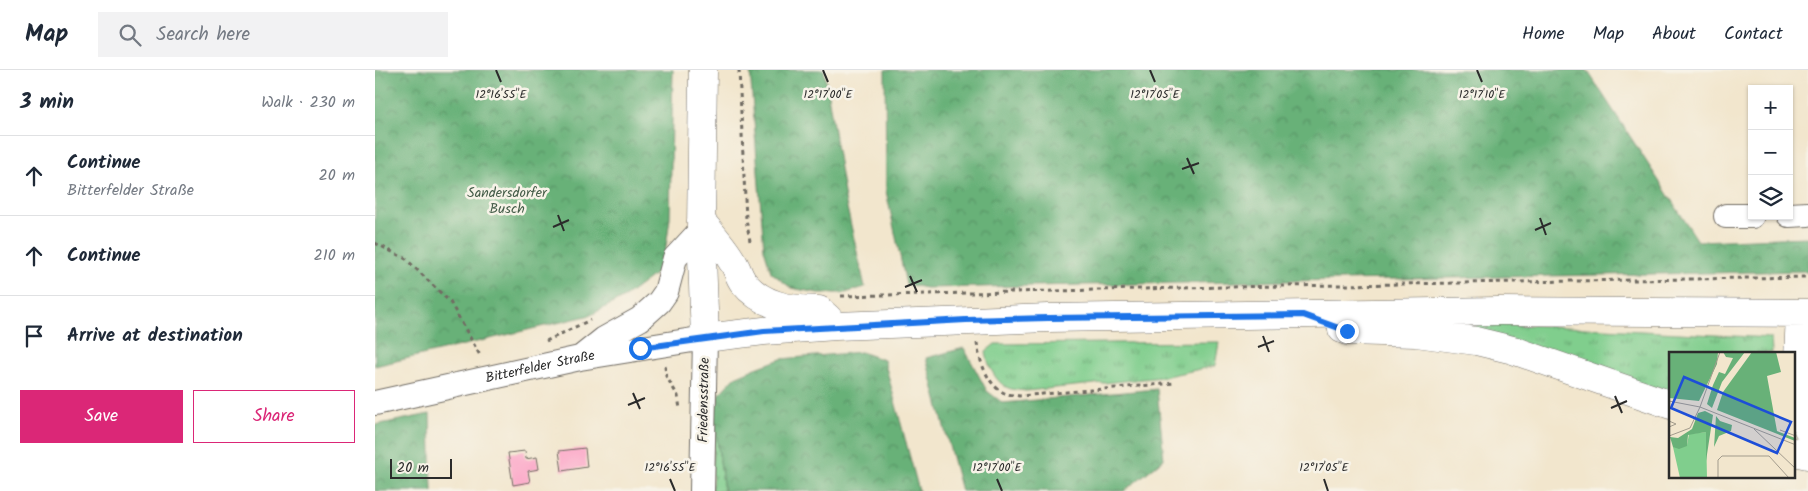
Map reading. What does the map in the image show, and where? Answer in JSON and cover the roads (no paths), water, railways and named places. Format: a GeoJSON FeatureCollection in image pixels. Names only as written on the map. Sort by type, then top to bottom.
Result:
{"type":"FeatureCollection","features":[{"type":"Feature","properties":{"kind":"main road"},"geometry":{"type":"LineString","coordinates":[[703,70],[701,225],[705,338],[764,331],[836,326],[975,320],[1498,310],[1804,313],[1799,400],[1802,417],[1808,429]]}},
{"type":"Feature","properties":{"kind":"main road"},"geometry":{"type":"LineString","coordinates":[[701,225],[733,262],[743,283],[759,296],[780,307],[793,310],[819,310],[836,326]]}},
{"type":"Feature","properties":{"kind":"main road"},"geometry":{"type":"LineString","coordinates":[[1303,315],[1347,331],[1416,333],[1476,341],[1513,350],[1669,404]]}},
{"type":"Feature","properties":{"kind":"main road"},"geometry":{"type":"LineString","coordinates":[[1795,452],[1808,455]]}},
{"type":"Feature","properties":{"kind":"street"},"geometry":{"type":"LineString","coordinates":[[1793,215],[1808,214]]}},
{"type":"Feature","properties":{"kind":"street"},"geometry":{"type":"LineString","coordinates":[[1726,216],[1748,216]]}},
{"type":"Feature","properties":{"kind":"street"},"geometry":{"type":"LineString","coordinates":[[580,358],[604,339],[640,319],[657,304],[666,292],[675,258],[701,225]]}},
{"type":"Feature","properties":{"kind":"street","name":"Bitterfelder Straße"},"geometry":{"type":"LineString","coordinates":[[375,403],[580,358],[705,338]]}},
{"type":"Feature","properties":{"kind":"street","name":"Friedensstraße"},"geometry":{"type":"LineString","coordinates":[[702,491],[705,338]]}},
{"type":"Feature","properties":{"kind":"park label","name":"Sandersdorfer Busch"},"geometry":{"type":"Point","coordinates":[507,202]}}]}
